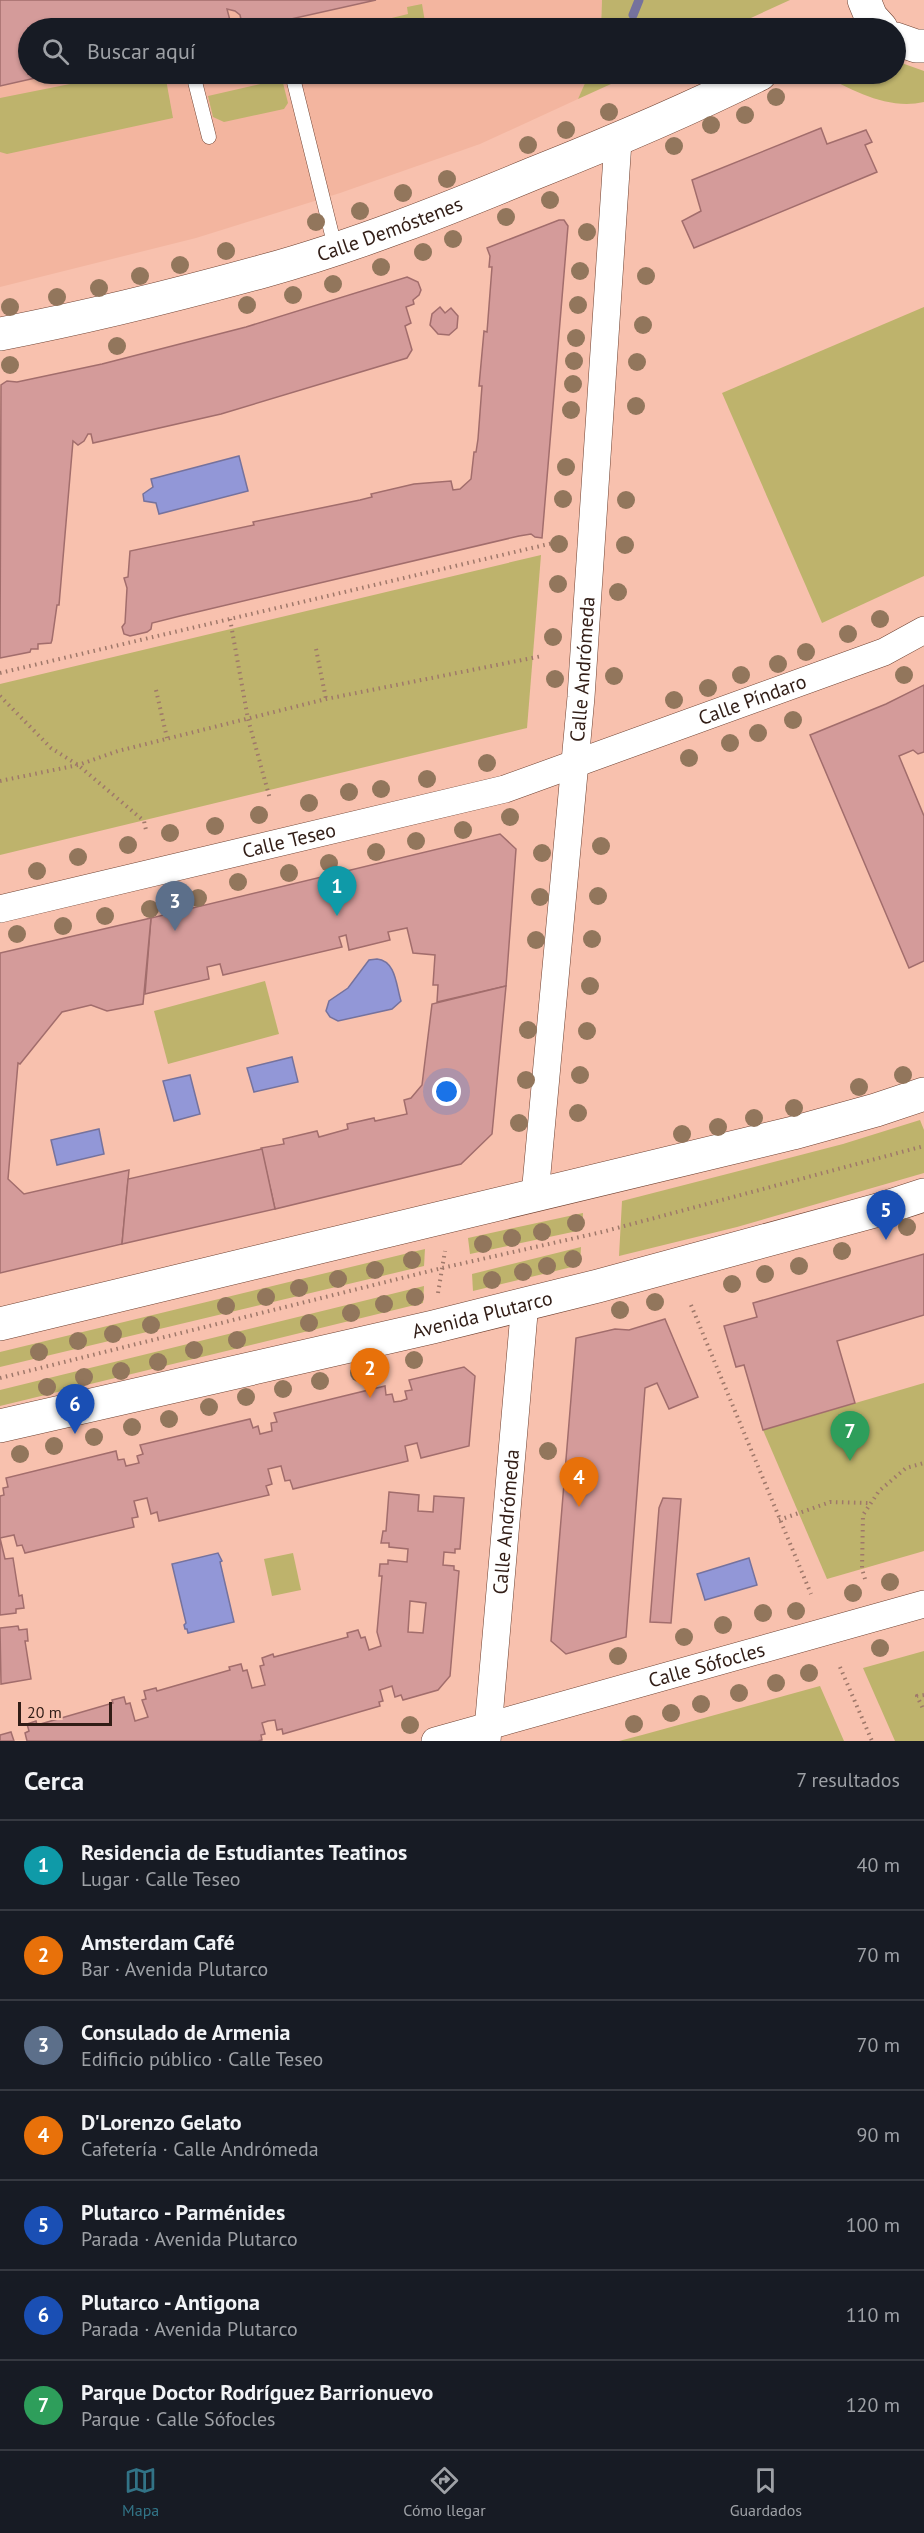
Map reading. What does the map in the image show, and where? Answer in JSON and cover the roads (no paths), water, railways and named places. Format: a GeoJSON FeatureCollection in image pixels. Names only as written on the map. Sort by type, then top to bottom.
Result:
{"type":"FeatureCollection","features":[{"type":"Feature","properties":{"kind":"main road"},"geometry":{"type":"LineString","coordinates":[[906,42],[924,46]]}},
{"type":"Feature","properties":{"kind":"main road","name":"Calle Demóstenes"},"geometry":{"type":"LineString","coordinates":[[0,334],[65,322],[266,271],[440,212],[618,141],[739,84]]}},
{"type":"Feature","properties":{"kind":"main road"},"geometry":{"type":"LineString","coordinates":[[0,1324],[793,1133],[924,1094]]}},
{"type":"Feature","properties":{"kind":"main road","name":"Avenida Plutarco"},"geometry":{"type":"LineString","coordinates":[[0,1426],[432,1327],[525,1302],[598,1286],[878,1210],[924,1195]]}},
{"type":"Feature","properties":{"kind":"street","name":"Calle Andrómeda"},"geometry":{"type":"LineString","coordinates":[[535,1195],[576,764],[618,141]]}},
{"type":"Feature","properties":{"kind":"street","name":"Calle Píndaro"},"geometry":{"type":"LineString","coordinates":[[576,764],[884,652],[924,630]]}},
{"type":"Feature","properties":{"kind":"street","name":"Calle Teseo"},"geometry":{"type":"LineString","coordinates":[[0,909],[505,789],[576,764]]}},
{"type":"Feature","properties":{"kind":"street","name":"Calle Andrómeda"},"geometry":{"type":"LineString","coordinates":[[487,1734],[525,1302]]}},
{"type":"Feature","properties":{"kind":"street","name":"Calle Sófocles"},"geometry":{"type":"LineString","coordinates":[[435,1741],[487,1734],[924,1604]]}},
{"type":"Feature","properties":{"kind":"lane"},"geometry":{"type":"LineString","coordinates":[[196,84],[209,136]]}},
{"type":"Feature","properties":{"kind":"lane"},"geometry":{"type":"LineString","coordinates":[[294,84],[335,247]]}},
{"type":"Feature","properties":{"kind":"water"},"geometry":{"type":"Polygon","coordinates":[[[239,456],[248,491],[159,514],[156,503],[144,501],[143,494],[153,487],[151,479],[239,456]]]}},
{"type":"Feature","properties":{"kind":"water"},"geometry":{"type":"Polygon","coordinates":[[[377,959],[388,964],[392,969],[401,1001],[392,1009],[338,1021],[330,1017],[326,1011],[329,1001],[348,988],[369,960],[377,959]]]}},
{"type":"Feature","properties":{"kind":"water"},"geometry":{"type":"Polygon","coordinates":[[[292,1057],[298,1082],[254,1092],[247,1068],[292,1057]]]}},
{"type":"Feature","properties":{"kind":"water"},"geometry":{"type":"Polygon","coordinates":[[[190,1075],[200,1114],[174,1121],[163,1081],[190,1075]]]}},
{"type":"Feature","properties":{"kind":"water"},"geometry":{"type":"Polygon","coordinates":[[[99,1129],[104,1154],[57,1165],[51,1140],[99,1129]]]}},
{"type":"Feature","properties":{"kind":"water"},"geometry":{"type":"Polygon","coordinates":[[[218,1553],[222,1561],[220,1562],[234,1622],[188,1633],[184,1625],[186,1623],[172,1564],[218,1553]]]}},
{"type":"Feature","properties":{"kind":"water"},"geometry":{"type":"Polygon","coordinates":[[[749,1558],[757,1585],[705,1600],[697,1574],[749,1558]]]}},
{"type":"Feature","properties":{"kind":"waterway"},"geometry":{"type":"LineString","coordinates":[[633,15],[639,0]]}},
{"type":"Feature","properties":{"kind":"place","name":"Residencia de Estudiantes Teatinos"},"geometry":{"type":"Point","coordinates":[337,916]}},
{"type":"Feature","properties":{"kind":"place","name":"Consulado de Armenia"},"geometry":{"type":"Point","coordinates":[175,931]}},
{"type":"Feature","properties":{"kind":"place","name":"Plutarco - Parménides"},"geometry":{"type":"Point","coordinates":[886,1240]}},
{"type":"Feature","properties":{"kind":"place","name":"Amsterdam Café"},"geometry":{"type":"Point","coordinates":[370,1398]}},
{"type":"Feature","properties":{"kind":"place","name":"Plutarco - Antigona"},"geometry":{"type":"Point","coordinates":[75,1434]}},
{"type":"Feature","properties":{"kind":"place","name":"Parque Doctor Rodríguez Barrionuevo"},"geometry":{"type":"Point","coordinates":[850,1461]}},
{"type":"Feature","properties":{"kind":"place","name":"D'Lorenzo Gelato"},"geometry":{"type":"Point","coordinates":[579,1507]}}]}
